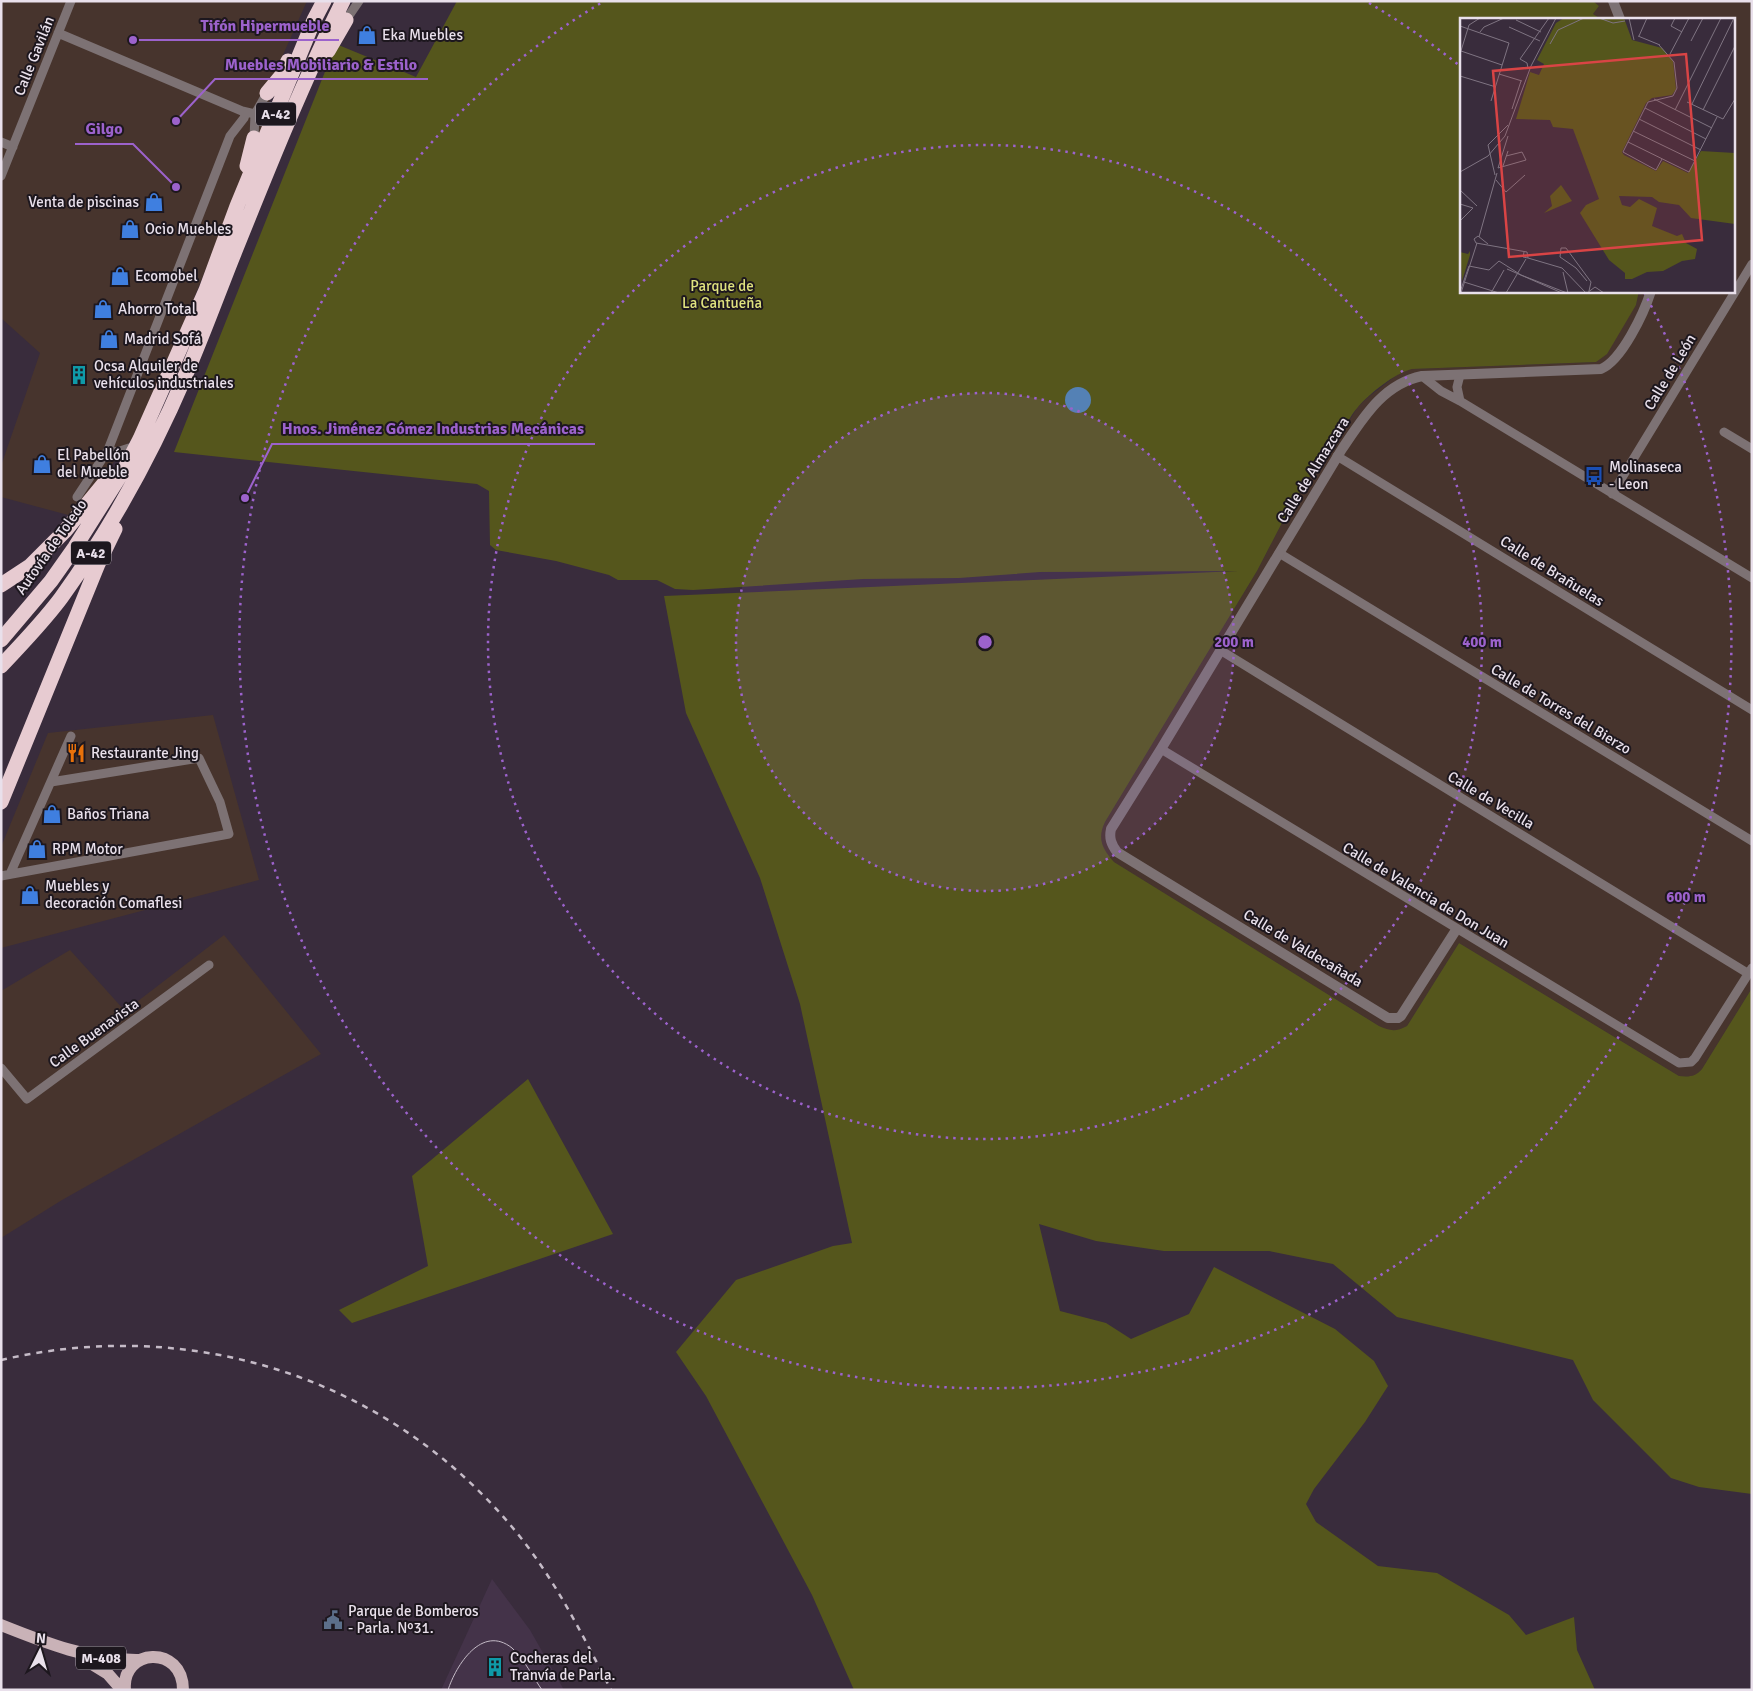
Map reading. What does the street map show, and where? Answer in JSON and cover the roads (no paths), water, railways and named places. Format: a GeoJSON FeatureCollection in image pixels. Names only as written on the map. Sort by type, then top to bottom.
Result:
{"type":"FeatureCollection","features":[{"type":"Feature","properties":{"kind":"highway","name":"A-42"},"geometry":{"type":"LineString","coordinates":[[1,666],[36,630],[72,582],[118,508],[162,427],[187,373],[278,144],[317,53],[343,1]]}},
{"type":"Feature","properties":{"kind":"highway"},"geometry":{"type":"LineString","coordinates":[[267,94],[282,75],[301,33],[319,8]]}},
{"type":"Feature","properties":{"kind":"highway","name":"Autovía de Toledo"},"geometry":{"type":"LineString","coordinates":[[1,640],[51,581],[125,468],[134,443],[206,290],[237,206],[319,8]]}},
{"type":"Feature","properties":{"kind":"highway"},"geometry":{"type":"LineString","coordinates":[[278,144],[295,123],[325,56],[346,20]]}},
{"type":"Feature","properties":{"kind":"highway"},"geometry":{"type":"LineString","coordinates":[[237,206],[254,138]]}},
{"type":"Feature","properties":{"kind":"highway"},"geometry":{"type":"LineString","coordinates":[[1,802],[98,564],[128,504],[162,427]]}},
{"type":"Feature","properties":{"kind":"highway"},"geometry":{"type":"LineString","coordinates":[[1,585],[30,566],[65,531],[109,478],[134,443]]}},
{"type":"Feature","properties":{"kind":"highway"},"geometry":{"type":"LineString","coordinates":[[1,795],[13,773]]}},
{"type":"Feature","properties":{"kind":"main road","name":"M-408"},"geometry":{"type":"LineString","coordinates":[[1,1625],[64,1649],[95,1657],[140,1660]]}},
{"type":"Feature","properties":{"kind":"main road","name":"M-408"},"geometry":{"type":"LineString","coordinates":[[64,1649],[108,1674],[124,1690]]}},
{"type":"Feature","properties":{"kind":"main road","name":"M-408"},"geometry":{"type":"LineString","coordinates":[[124,1690],[126,1674],[132,1666],[140,1660],[156,1656],[173,1663],[179,1670],[186,1687]]}},
{"type":"Feature","properties":{"kind":"street","name":"Calle Gavilán"},"geometry":{"type":"LineString","coordinates":[[1,176],[71,1]]}},
{"type":"Feature","properties":{"kind":"street"},"geometry":{"type":"LineString","coordinates":[[346,20],[359,1]]}},
{"type":"Feature","properties":{"kind":"street"},"geometry":{"type":"LineString","coordinates":[[1613,1],[1620,18]]}},
{"type":"Feature","properties":{"kind":"street"},"geometry":{"type":"LineString","coordinates":[[58,33],[251,113]]}},
{"type":"Feature","properties":{"kind":"street"},"geometry":{"type":"LineString","coordinates":[[77,497],[108,450],[230,136],[267,94]]}},
{"type":"Feature","properties":{"kind":"street"},"geometry":{"type":"LineString","coordinates":[[251,113],[254,138]]}},
{"type":"Feature","properties":{"kind":"street"},"geometry":{"type":"LineString","coordinates":[[1,142],[13,147]]}},
{"type":"Feature","properties":{"kind":"street","name":"Calle de León"},"geometry":{"type":"LineString","coordinates":[[1736,290],[1752,264]]}},
{"type":"Feature","properties":{"kind":"street","name":"Calle de Almazcara"},"geometry":{"type":"LineString","coordinates":[[1110,837],[1111,829],[1338,456],[1374,404],[1386,393],[1410,379],[1422,376],[1594,370],[1607,366],[1625,347],[1651,292]]}},
{"type":"Feature","properties":{"kind":"street","name":"Calle de León"},"geometry":{"type":"LineString","coordinates":[[1612,494],[1735,292]]}},
{"type":"Feature","properties":{"kind":"street"},"geometry":{"type":"LineString","coordinates":[[1460,375],[1456,387],[1460,401]]}},
{"type":"Feature","properties":{"kind":"street"},"geometry":{"type":"LineString","coordinates":[[1422,376],[1440,392],[1460,401],[1752,578]]}},
{"type":"Feature","properties":{"kind":"street"},"geometry":{"type":"LineString","coordinates":[[1724,432],[1752,449]]}},
{"type":"Feature","properties":{"kind":"street"},"geometry":{"type":"LineString","coordinates":[[108,450],[117,452],[134,443]]}},
{"type":"Feature","properties":{"kind":"street","name":"Calle de Brañuelas"},"geometry":{"type":"LineString","coordinates":[[1338,456],[1752,710]]}},
{"type":"Feature","properties":{"kind":"street","name":"Calle de Torres del Bierzo"},"geometry":{"type":"LineString","coordinates":[[1279,553],[1752,841]]}},
{"type":"Feature","properties":{"kind":"street","name":"Calle de Vecilla"},"geometry":{"type":"LineString","coordinates":[[1220,650],[1750,971]]}},
{"type":"Feature","properties":{"kind":"street"},"geometry":{"type":"LineString","coordinates":[[6,875],[71,736]]}},
{"type":"Feature","properties":{"kind":"street","name":"Calle de Valencia de Don Juan"},"geometry":{"type":"LineString","coordinates":[[1161,749],[1456,930],[1679,1063],[1691,1062],[1695,1058],[1750,971]]}},
{"type":"Feature","properties":{"kind":"street"},"geometry":{"type":"LineString","coordinates":[[6,875],[229,834],[220,802],[199,758],[51,782]]}},
{"type":"Feature","properties":{"kind":"street","name":"Calle de Valdecañada"},"geometry":{"type":"LineString","coordinates":[[1110,837],[1112,845],[1117,852],[1388,1018],[1398,1018],[1401,1016],[1456,930]]}},
{"type":"Feature","properties":{"kind":"street","name":"Calle Buenavista"},"geometry":{"type":"LineString","coordinates":[[1,1068],[27,1099],[209,965]]}},
{"type":"Feature","properties":{"kind":"water"},"geometry":{"type":"Polygon","coordinates":[[[1078,387],[1087,391],[1091,400],[1087,409],[1078,413],[1069,409],[1065,400],[1069,391],[1078,387]]]}},
{"type":"Feature","properties":{"kind":"tram line"},"geometry":{"type":"LineString","coordinates":[[448,1690],[464,1659],[481,1644],[490,1641],[501,1642],[512,1648],[542,1690]]}},
{"type":"Feature","properties":{"kind":"railway"},"geometry":{"type":"LineString","coordinates":[[1,1360],[73,1348],[145,1346],[216,1354],[284,1372],[350,1399],[411,1435],[467,1480],[517,1533],[556,1590],[611,1690]]}},
{"type":"Feature","properties":{"kind":"place","name":"Eka Muebles"},"geometry":{"type":"Point","coordinates":[367,35]}},
{"type":"Feature","properties":{"kind":"place","name":"Tifón Hipermueble"},"geometry":{"type":"Point","coordinates":[133,40]}},
{"type":"Feature","properties":{"kind":"place","name":"Muebles Mobiliario & Estilo"},"geometry":{"type":"Point","coordinates":[176,121]}},
{"type":"Feature","properties":{"kind":"place","name":"Gilgo"},"geometry":{"type":"Point","coordinates":[176,187]}},
{"type":"Feature","properties":{"kind":"place","name":"Venta de piscinas"},"geometry":{"type":"Point","coordinates":[154,202]}},
{"type":"Feature","properties":{"kind":"place","name":"Ocio Muebles"},"geometry":{"type":"Point","coordinates":[130,229]}},
{"type":"Feature","properties":{"kind":"place","name":"Ecomobel"},"geometry":{"type":"Point","coordinates":[120,276]}},
{"type":"Feature","properties":{"kind":"place","name":"Ahorro Total"},"geometry":{"type":"Point","coordinates":[103,309]}},
{"type":"Feature","properties":{"kind":"place","name":"Madrid Sofá"},"geometry":{"type":"Point","coordinates":[109,339]}},
{"type":"Feature","properties":{"kind":"place","name":"Ocsa Alquiler de vehículos industriales"},"geometry":{"type":"Point","coordinates":[79,375]}},
{"type":"Feature","properties":{"kind":"place","name":"El Pabellón del Mueble"},"geometry":{"type":"Point","coordinates":[42,464]}},
{"type":"Feature","properties":{"kind":"place","name":"Molinaseca - Leon"},"geometry":{"type":"Point","coordinates":[1594,476]}},
{"type":"Feature","properties":{"kind":"place","name":"Hnos. Jiménez Gómez Industrias Mecánicas"},"geometry":{"type":"Point","coordinates":[245,498]}},
{"type":"Feature","properties":{"kind":"place","name":"Restaurante Jing"},"geometry":{"type":"Point","coordinates":[76,753]}},
{"type":"Feature","properties":{"kind":"place","name":"Baños Triana"},"geometry":{"type":"Point","coordinates":[52,814]}},
{"type":"Feature","properties":{"kind":"place","name":"RPM Motor"},"geometry":{"type":"Point","coordinates":[37,849]}},
{"type":"Feature","properties":{"kind":"place","name":"Muebles y decoración Comaflesi"},"geometry":{"type":"Point","coordinates":[30,895]}},
{"type":"Feature","properties":{"kind":"place","name":"Parque de Bomberos - Parla. Nº31."},"geometry":{"type":"Point","coordinates":[333,1620]}},
{"type":"Feature","properties":{"kind":"place","name":"Cocheras del Tranvía de Parla."},"geometry":{"type":"Point","coordinates":[495,1667]}},
{"type":"Feature","properties":{"kind":"park label","name":"Parque de La Cantueña"},"geometry":{"type":"Point","coordinates":[722,294]}}]}
